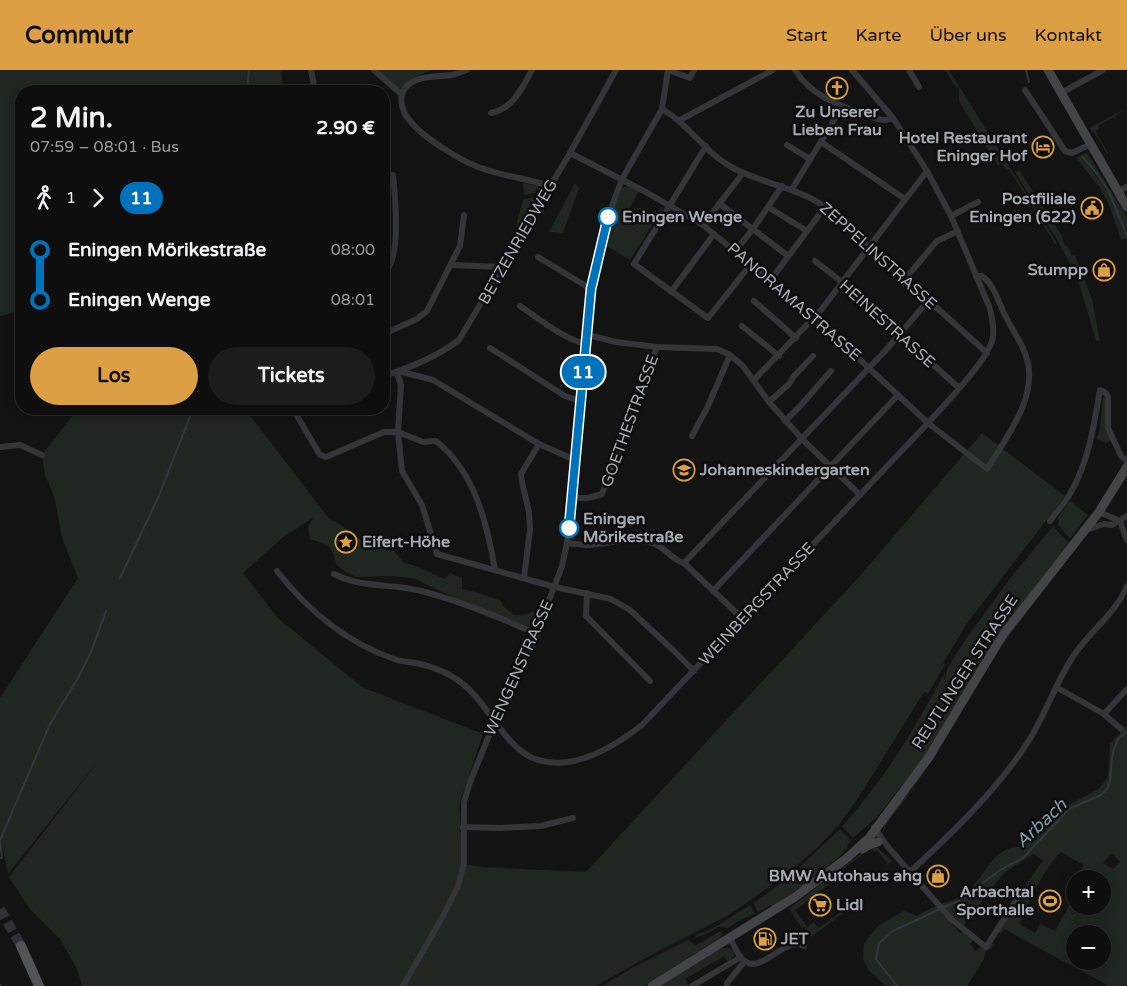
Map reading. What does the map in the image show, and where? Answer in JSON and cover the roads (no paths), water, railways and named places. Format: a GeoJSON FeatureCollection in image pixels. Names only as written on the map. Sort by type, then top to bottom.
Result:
{"type":"FeatureCollection","features":[{"type":"Feature","properties":{"kind":"main road"},"geometry":{"type":"LineString","coordinates":[[1048,70],[1091,144],[1123,189],[1127,207]]}},
{"type":"Feature","properties":{"kind":"main road","name":"REUTLINGER STRASSE"},"geometry":{"type":"LineString","coordinates":[[823,876],[882,820],[929,757],[1010,624],[1084,531],[1127,467]]}},
{"type":"Feature","properties":{"kind":"main road","name":"REUTLINGER STRASSE"},"geometry":{"type":"LineString","coordinates":[[652,986],[764,917],[823,876],[847,858],[873,829]]}},
{"type":"Feature","properties":{"kind":"main road"},"geometry":{"type":"LineString","coordinates":[[847,858],[869,844],[878,842]]}},
{"type":"Feature","properties":{"kind":"main road"},"geometry":{"type":"LineString","coordinates":[[21,946],[39,986]]}},
{"type":"Feature","properties":{"kind":"street"},"geometry":{"type":"LineString","coordinates":[[311,70],[314,85]]}},
{"type":"Feature","properties":{"kind":"street"},"geometry":{"type":"LineString","coordinates":[[374,70],[401,94]]}},
{"type":"Feature","properties":{"kind":"street"},"geometry":{"type":"LineString","coordinates":[[466,70],[454,75],[436,73],[416,79],[406,86],[401,94],[401,106],[406,117],[447,151],[484,169],[550,186]]}},
{"type":"Feature","properties":{"kind":"street"},"geometry":{"type":"LineString","coordinates":[[491,113],[505,108],[512,103],[532,70]]}},
{"type":"Feature","properties":{"kind":"street","name":"BETZENRIEDWEG"},"geometry":{"type":"LineString","coordinates":[[390,374],[437,354],[459,340],[570,153],[616,70]]}},
{"type":"Feature","properties":{"kind":"street"},"geometry":{"type":"LineString","coordinates":[[668,70],[690,78],[694,70]]}},
{"type":"Feature","properties":{"kind":"street","name":"WENGENSTRASSE"},"geometry":{"type":"LineString","coordinates":[[403,986],[458,886],[464,863],[464,802],[470,782],[495,721],[537,634],[555,587],[567,544],[591,289],[605,228],[622,179],[662,109],[668,70]]}},
{"type":"Feature","properties":{"kind":"street"},"geometry":{"type":"LineString","coordinates":[[680,120],[773,70]]}},
{"type":"Feature","properties":{"kind":"street"},"geometry":{"type":"LineString","coordinates":[[795,70],[805,83],[829,101],[881,120],[893,118]]}},
{"type":"Feature","properties":{"kind":"street"},"geometry":{"type":"LineString","coordinates":[[852,70],[893,118],[927,171],[951,216],[989,306],[993,338],[987,353]]}},
{"type":"Feature","properties":{"kind":"street"},"geometry":{"type":"LineString","coordinates":[[909,70],[919,86]]}},
{"type":"Feature","properties":{"kind":"street"},"geometry":{"type":"LineString","coordinates":[[1061,93],[1103,70]]}},
{"type":"Feature","properties":{"kind":"street"},"geometry":{"type":"LineString","coordinates":[[1025,90],[1065,151],[1072,153],[1091,144]]}},
{"type":"Feature","properties":{"kind":"street"},"geometry":{"type":"LineString","coordinates":[[792,189],[842,107]]}},
{"type":"Feature","properties":{"kind":"street","name":"ZEPPELINSTRASSE"},"geometry":{"type":"LineString","coordinates":[[662,109],[680,120],[723,161],[743,173],[810,196],[826,207],[987,353]]}},
{"type":"Feature","properties":{"kind":"street"},"geometry":{"type":"LineString","coordinates":[[821,142],[905,199]]}},
{"type":"Feature","properties":{"kind":"street"},"geometry":{"type":"LineString","coordinates":[[787,144],[810,159]]}},
{"type":"Feature","properties":{"kind":"street"},"geometry":{"type":"LineString","coordinates":[[706,146],[634,264],[708,318],[750,264]]}},
{"type":"Feature","properties":{"kind":"street","name":"PANORAMASTRASSE"},"geometry":{"type":"LineString","coordinates":[[570,153],[669,205],[714,234],[814,317],[928,422],[987,469],[1018,419],[1024,404],[1029,367],[1022,346],[1006,318],[989,280],[982,276],[976,276]]}},
{"type":"Feature","properties":{"kind":"street"},"geometry":{"type":"LineString","coordinates":[[754,380],[779,356],[814,317],[927,171]]}},
{"type":"Feature","properties":{"kind":"street"},"geometry":{"type":"LineString","coordinates":[[703,226],[743,173]]}},
{"type":"Feature","properties":{"kind":"street"},"geometry":{"type":"LineString","coordinates":[[390,263],[394,253],[396,206],[393,174]]}},
{"type":"Feature","properties":{"kind":"street"},"geometry":{"type":"LineString","coordinates":[[735,252],[754,229],[782,186]]}},
{"type":"Feature","properties":{"kind":"street"},"geometry":{"type":"LineString","coordinates":[[951,216],[978,202]]}},
{"type":"Feature","properties":{"kind":"street"},"geometry":{"type":"LineString","coordinates":[[720,204],[788,256]]}},
{"type":"Feature","properties":{"kind":"street"},"geometry":{"type":"LineString","coordinates":[[768,207],[807,231]]}},
{"type":"Feature","properties":{"kind":"street"},"geometry":{"type":"LineString","coordinates":[[770,280],[826,207]]}},
{"type":"Feature","properties":{"kind":"street"},"geometry":{"type":"LineString","coordinates":[[390,331],[417,319],[427,311],[460,246],[464,215]]}},
{"type":"Feature","properties":{"kind":"street"},"geometry":{"type":"LineString","coordinates":[[905,279],[937,241],[958,231]]}},
{"type":"Feature","properties":{"kind":"street"},"geometry":{"type":"LineString","coordinates":[[672,292],[714,234]]}},
{"type":"Feature","properties":{"kind":"street"},"geometry":{"type":"LineString","coordinates":[[538,257],[591,289]]}},
{"type":"Feature","properties":{"kind":"street","name":"HEINESTRASSE"},"geometry":{"type":"LineString","coordinates":[[815,261],[842,282],[958,388]]}},
{"type":"Feature","properties":{"kind":"street"},"geometry":{"type":"LineString","coordinates":[[451,265],[503,267]]}},
{"type":"Feature","properties":{"kind":"street"},"geometry":{"type":"LineString","coordinates":[[754,301],[796,338]]}},
{"type":"Feature","properties":{"kind":"street"},"geometry":{"type":"LineString","coordinates":[[684,563],[900,335],[928,301]]}},
{"type":"Feature","properties":{"kind":"street"},"geometry":{"type":"LineString","coordinates":[[520,306],[564,335],[586,344]]}},
{"type":"Feature","properties":{"kind":"street"},"geometry":{"type":"LineString","coordinates":[[742,326],[779,356]]}},
{"type":"Feature","properties":{"kind":"street"},"geometry":{"type":"LineString","coordinates":[[588,335],[616,342],[657,347],[717,349],[730,355],[740,363],[785,421],[860,495]]}},
{"type":"Feature","properties":{"kind":"street","name":"GOETHESTRASSE"},"geometry":{"type":"LineString","coordinates":[[572,498],[588,498],[602,494],[625,428],[657,347]]}},
{"type":"Feature","properties":{"kind":"street"},"geometry":{"type":"LineString","coordinates":[[490,348],[565,396],[580,401]]}},
{"type":"Feature","properties":{"kind":"street","name":"WEINBERGSTRASSE"},"geometry":{"type":"LineString","coordinates":[[276,571],[315,612],[345,635],[400,661],[441,670],[455,677],[466,686],[522,752],[537,760],[553,763],[570,762],[603,750],[628,736],[642,725],[928,422],[987,353]]}},
{"type":"Feature","properties":{"kind":"street"},"geometry":{"type":"LineString","coordinates":[[692,436],[730,355]]}},
{"type":"Feature","properties":{"kind":"street"},"geometry":{"type":"LineString","coordinates":[[769,402],[789,384],[813,356]]}},
{"type":"Feature","properties":{"kind":"street"},"geometry":{"type":"LineString","coordinates":[[785,421],[801,406],[831,371]]}},
{"type":"Feature","properties":{"kind":"street"},"geometry":{"type":"LineString","coordinates":[[576,460],[538,444],[433,380],[399,372],[402,385],[398,432],[402,471],[424,511],[437,554],[555,587],[611,599],[630,610],[694,671]]}},
{"type":"Feature","properties":{"kind":"street"},"geometry":{"type":"LineString","coordinates":[[1050,521],[1071,492],[1086,458],[1095,426],[1100,390],[1106,393],[1108,397],[1107,422],[1111,436],[1121,456],[1127,461]]}},
{"type":"Feature","properties":{"kind":"street"},"geometry":{"type":"LineString","coordinates":[[713,591],[898,395]]}},
{"type":"Feature","properties":{"kind":"street"},"geometry":{"type":"LineString","coordinates":[[296,415],[316,450],[320,455],[326,457],[384,432],[398,432],[423,442],[436,441],[450,451],[462,467],[481,508],[490,538],[495,570]]}},
{"type":"Feature","properties":{"kind":"street"},"geometry":{"type":"LineString","coordinates":[[0,447],[20,444],[42,455]]}},
{"type":"Feature","properties":{"kind":"street"},"geometry":{"type":"LineString","coordinates":[[524,578],[530,530],[530,512],[522,482],[522,474],[538,444]]}},
{"type":"Feature","properties":{"kind":"street"},"geometry":{"type":"LineString","coordinates":[[1098,512],[1120,521],[1127,540]]}},
{"type":"Feature","properties":{"kind":"street"},"geometry":{"type":"LineString","coordinates":[[1098,512],[1104,524]]}},
{"type":"Feature","properties":{"kind":"street"},"geometry":{"type":"LineString","coordinates":[[1084,531],[1104,524],[1112,525],[1127,516]]}},
{"type":"Feature","properties":{"kind":"street"},"geometry":{"type":"LineString","coordinates":[[567,544],[589,545],[629,540],[652,542],[665,548],[677,561],[684,563],[743,619]]}},
{"type":"Feature","properties":{"kind":"street"},"geometry":{"type":"LineString","coordinates":[[334,574],[368,585],[419,590],[462,603],[537,634]]}},
{"type":"Feature","properties":{"kind":"street"},"geometry":{"type":"LineString","coordinates":[[910,871],[951,833],[1009,769],[1027,744],[1078,649],[1120,600],[1127,586]]}},
{"type":"Feature","properties":{"kind":"street"},"geometry":{"type":"LineString","coordinates":[[587,593],[586,616],[650,681]]}},
{"type":"Feature","properties":{"kind":"street"},"geometry":{"type":"LineString","coordinates":[[1056,687],[1104,714],[1121,729]]}},
{"type":"Feature","properties":{"kind":"street"},"geometry":{"type":"LineString","coordinates":[[1104,714],[1127,689]]}},
{"type":"Feature","properties":{"kind":"street"},"geometry":{"type":"LineString","coordinates":[[463,827],[541,826],[573,818]]}},
{"type":"Feature","properties":{"kind":"street"},"geometry":{"type":"LineString","coordinates":[[873,829],[878,842],[888,847]]}},
{"type":"Feature","properties":{"kind":"street"},"geometry":{"type":"LineString","coordinates":[[873,829],[951,919],[986,947],[1020,894]]}},
{"type":"Feature","properties":{"kind":"street"},"geometry":{"type":"LineString","coordinates":[[730,938],[743,959],[755,964],[764,961],[791,944],[804,946]]}},
{"type":"Feature","properties":{"kind":"street"},"geometry":{"type":"LineString","coordinates":[[692,986],[743,959]]}},
{"type":"Feature","properties":{"kind":"street"},"geometry":{"type":"LineString","coordinates":[[727,986],[727,983],[743,959]]}},
{"type":"Feature","properties":{"kind":"waterway"},"geometry":{"type":"LineString","coordinates":[[248,85],[249,70]]}},
{"type":"Feature","properties":{"kind":"waterway"},"geometry":{"type":"LineString","coordinates":[[1026,70],[1029,82]]}},
{"type":"Feature","properties":{"kind":"waterway"},"geometry":{"type":"LineString","coordinates":[[1082,156],[1109,192],[1127,236]]}},
{"type":"Feature","properties":{"kind":"waterway"},"geometry":{"type":"LineString","coordinates":[[120,578],[158,498],[191,415]]}},
{"type":"Feature","properties":{"kind":"waterway"},"geometry":{"type":"LineString","coordinates":[[0,858],[2,858],[0,840],[50,724],[78,678],[91,652],[106,611]]}},
{"type":"Feature","properties":{"kind":"waterway","name":"Arbach"},"geometry":{"type":"LineString","coordinates":[[944,907],[959,901],[1000,870],[1023,858],[1069,809],[1101,795],[1107,789],[1110,782],[1112,758],[1118,739],[1127,731]]}},
{"type":"Feature","properties":{"kind":"waterway","name":"Arbach"},"geometry":{"type":"LineString","coordinates":[[897,986],[876,959],[879,943],[893,931],[940,909]]}},
{"type":"Feature","properties":{"kind":"tunnel"},"geometry":{"type":"LineString","coordinates":[[0,909],[21,946]]}},
{"type":"Feature","properties":{"kind":"place","name":"Zu Unserer Lieben Frau"},"geometry":{"type":"Point","coordinates":[837,88]}},
{"type":"Feature","properties":{"kind":"place","name":"Hotel Restaurant Eninger Hof"},"geometry":{"type":"Point","coordinates":[1043,147]}},
{"type":"Feature","properties":{"kind":"place","name":"Postfiliale Eningen (622)"},"geometry":{"type":"Point","coordinates":[1092,208]}},
{"type":"Feature","properties":{"kind":"place","name":"Eningen Wenge"},"geometry":{"type":"Point","coordinates":[608,217]}},
{"type":"Feature","properties":{"kind":"place","name":"Stumpp"},"geometry":{"type":"Point","coordinates":[1104,270]}},
{"type":"Feature","properties":{"kind":"place","name":"Johanneskindergarten"},"geometry":{"type":"Point","coordinates":[684,470]}},
{"type":"Feature","properties":{"kind":"place","name":"Eningen Mörikestraße"},"geometry":{"type":"Point","coordinates":[569,528]}},
{"type":"Feature","properties":{"kind":"place","name":"Eifert-Höhe"},"geometry":{"type":"Point","coordinates":[346,542]}},
{"type":"Feature","properties":{"kind":"place","name":"BMW Autohaus ahg"},"geometry":{"type":"Point","coordinates":[938,876]}},
{"type":"Feature","properties":{"kind":"place","name":"Arbachtal Sporthalle"},"geometry":{"type":"Point","coordinates":[1050,901]}},
{"type":"Feature","properties":{"kind":"place","name":"Lidl"},"geometry":{"type":"Point","coordinates":[820,905]}},
{"type":"Feature","properties":{"kind":"place","name":"JET"},"geometry":{"type":"Point","coordinates":[765,939]}}]}
